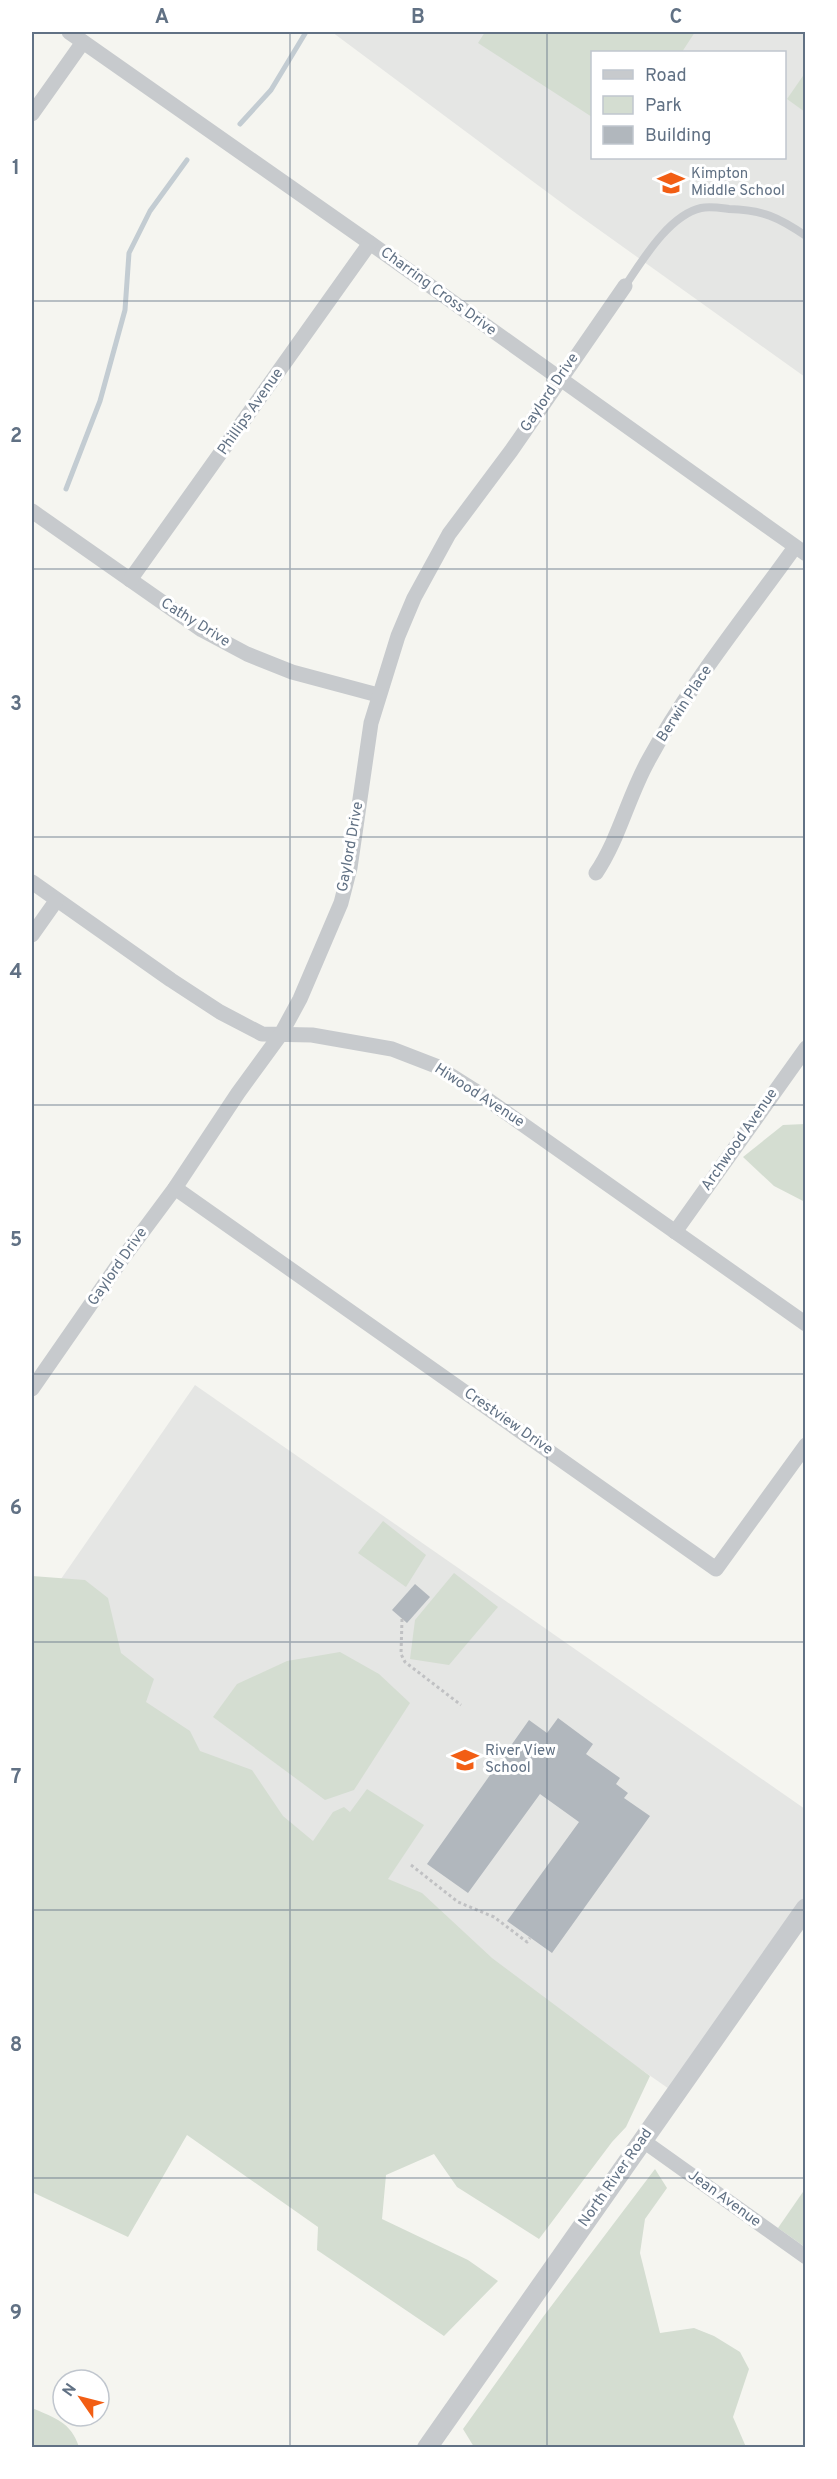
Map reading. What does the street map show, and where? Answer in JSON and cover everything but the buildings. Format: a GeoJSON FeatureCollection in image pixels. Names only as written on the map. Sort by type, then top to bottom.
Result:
{"type":"FeatureCollection","features":[{"type":"Feature","properties":{"kind":"street","name":"Charring Cross Drive"},"geometry":{"type":"LineString","coordinates":[[69,32],[370,243],[800,551]]}},
{"type":"Feature","properties":{"kind":"street"},"geometry":{"type":"LineString","coordinates":[[32,114],[83,42]]}},
{"type":"Feature","properties":{"kind":"street","name":"Phillips Avenue"},"geometry":{"type":"LineString","coordinates":[[130,580],[370,243]]}},
{"type":"Feature","properties":{"kind":"street","name":"Gaylord Drive"},"geometry":{"type":"LineString","coordinates":[[32,1389],[281,1034],[300,999],[341,903],[350,868],[364,763],[378,695],[414,598],[449,534],[511,451],[625,286]]}},
{"type":"Feature","properties":{"kind":"street","name":"Cathy Drive"},"geometry":{"type":"LineString","coordinates":[[32,511],[202,630],[247,654],[292,672],[378,695]]}},
{"type":"Feature","properties":{"kind":"street","name":"Berwin Place"},"geometry":{"type":"LineString","coordinates":[[596,873],[607,856],[647,763],[678,709],[800,551]]}},
{"type":"Feature","properties":{"kind":"street","name":"Hiwood Avenue"},"geometry":{"type":"LineString","coordinates":[[32,882],[56,901],[220,1012],[262,1034],[312,1035],[392,1050],[436,1066],[806,1324]]}},
{"type":"Feature","properties":{"kind":"street"},"geometry":{"type":"LineString","coordinates":[[32,934],[56,901]]}},
{"type":"Feature","properties":{"kind":"street","name":"Archwood Avenue"},"geometry":{"type":"LineString","coordinates":[[675,1232],[806,1048]]}},
{"type":"Feature","properties":{"kind":"street","name":"Crestview Drive"},"geometry":{"type":"LineString","coordinates":[[175,1188],[716,1569],[806,1445]]}},
{"type":"Feature","properties":{"kind":"street","name":"North River Road"},"geometry":{"type":"LineString","coordinates":[[427,2448],[806,1908]]}},
{"type":"Feature","properties":{"kind":"street","name":"Jean Avenue"},"geometry":{"type":"LineString","coordinates":[[642,2140],[806,2257]]}},
{"type":"Feature","properties":{"kind":"lane"},"geometry":{"type":"LineString","coordinates":[[625,286],[656,242],[682,217],[702,208],[742,209],[777,217],[806,236]]}},
{"type":"Feature","properties":{"kind":"path"},"geometry":{"type":"LineString","coordinates":[[402,1619],[401,1654],[405,1662],[461,1706]]}},
{"type":"Feature","properties":{"kind":"path"},"geometry":{"type":"LineString","coordinates":[[411,1865],[458,1902],[494,1917],[527,1942],[530,1938]]}},
{"type":"Feature","properties":{"kind":"shaded area","name":"Kimpton Middle School"},"geometry":{"type":"Polygon","coordinates":[[[332,32],[805,32],[805,377],[570,209],[332,32]]]}},
{"type":"Feature","properties":{"kind":"shaded area","name":"River View School"},"geometry":{"type":"Polygon","coordinates":[[[195,1385],[805,1809],[805,1908],[675,2093],[32,1647],[32,1621],[195,1385]]]}},
{"type":"Feature","properties":{"kind":"green space"},"geometry":{"type":"Polygon","coordinates":[[[485,32],[695,32],[683,51],[591,51],[591,116],[478,43],[485,32]]]}},
{"type":"Feature","properties":{"kind":"green space"},"geometry":{"type":"Polygon","coordinates":[[[805,73],[805,112],[787,99],[805,73]]]}},
{"type":"Feature","properties":{"kind":"green space"},"geometry":{"type":"Polygon","coordinates":[[[806,1124],[805,1202],[774,1186],[743,1157],[783,1125],[806,1124]]]}},
{"type":"Feature","properties":{"kind":"green space"},"geometry":{"type":"Polygon","coordinates":[[[383,1521],[426,1555],[406,1587],[358,1553],[383,1521]]]}},
{"type":"Feature","properties":{"kind":"green space"},"geometry":{"type":"Polygon","coordinates":[[[454,1573],[498,1607],[449,1665],[410,1659],[415,1620],[454,1573]]]}},
{"type":"Feature","properties":{"kind":"green space"},"geometry":{"type":"Polygon","coordinates":[[[32,1576],[85,1580],[108,1598],[121,1653],[154,1679],[146,1702],[190,1731],[200,1751],[252,1770],[283,1816],[313,1841],[333,1812],[344,1807],[350,1812],[367,1789],[424,1825],[388,1879],[422,1893],[492,1958],[650,2076],[626,2127],[612,2142],[539,2239],[457,2187],[434,2154],[386,2175],[382,2219],[468,2260],[498,2281],[444,2336],[317,2250],[318,2227],[187,2135],[128,2237],[32,2192],[32,1576]]]}},
{"type":"Feature","properties":{"kind":"green space"},"geometry":{"type":"Polygon","coordinates":[[[340,1652],[379,1674],[410,1703],[354,1790],[325,1800],[213,1717],[237,1684],[287,1661],[340,1652]]]}},
{"type":"Feature","properties":{"kind":"green space"},"geometry":{"type":"Polygon","coordinates":[[[655,2169],[667,2188],[645,2219],[640,2253],[660,2333],[694,2328],[714,2336],[740,2352],[749,2369],[733,2417],[746,2447],[474,2447],[463,2429],[543,2317],[655,2169]]]}},
{"type":"Feature","properties":{"kind":"green space"},"geometry":{"type":"Polygon","coordinates":[[[805,2189],[805,2247],[778,2228],[805,2189]]]}},
{"type":"Feature","properties":{"kind":"green space"},"geometry":{"type":"Polygon","coordinates":[[[32,2408],[51,2416],[51,2428],[69,2428],[79,2447],[32,2447],[32,2408]]]}},
{"type":"Feature","properties":{"kind":"waterway"},"geometry":{"type":"LineString","coordinates":[[240,124],[271,90],[306,32]]}},
{"type":"Feature","properties":{"kind":"waterway"},"geometry":{"type":"LineString","coordinates":[[66,489],[100,401],[125,310],[129,253],[150,211],[187,160]]}},
{"type":"Feature","properties":{"kind":"place","name":"Kimpton Middle School"},"geometry":{"type":"Point","coordinates":[671,183]}},
{"type":"Feature","properties":{"kind":"place","name":"River View School"},"geometry":{"type":"Point","coordinates":[465,1760]}}]}
